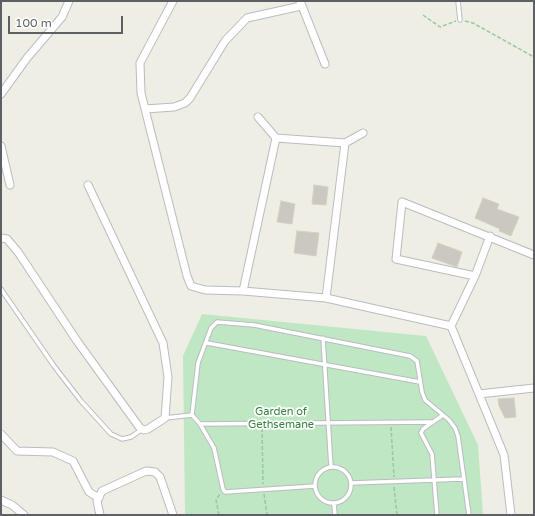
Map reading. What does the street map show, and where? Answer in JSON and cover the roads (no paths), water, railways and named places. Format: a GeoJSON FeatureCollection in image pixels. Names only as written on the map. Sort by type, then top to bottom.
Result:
{"type":"FeatureCollection","features":[{"type":"Feature","properties":{"kind":"street"},"geometry":{"type":"LineString","coordinates":[[1,94],[27,58],[62,17],[69,1]]}},
{"type":"Feature","properties":{"kind":"street"},"geometry":{"type":"LineString","coordinates":[[173,1],[140,64],[141,93],[187,276],[191,286],[205,290],[243,290],[326,298],[451,326]]}},
{"type":"Feature","properties":{"kind":"street"},"geometry":{"type":"LineString","coordinates":[[146,109],[174,107],[185,103],[196,92],[225,41],[247,18],[300,3],[325,64]]}},
{"type":"Feature","properties":{"kind":"street"},"geometry":{"type":"LineString","coordinates":[[258,117],[276,138],[345,143],[363,133]]}},
{"type":"Feature","properties":{"kind":"street"},"geometry":{"type":"LineString","coordinates":[[243,290],[276,138]]}},
{"type":"Feature","properties":{"kind":"street"},"geometry":{"type":"LineString","coordinates":[[326,298],[345,143]]}},
{"type":"Feature","properties":{"kind":"street"},"geometry":{"type":"LineString","coordinates":[[1,146],[10,185]]}},
{"type":"Feature","properties":{"kind":"street"},"geometry":{"type":"LineString","coordinates":[[1,238],[6,239],[18,252],[77,341],[142,430],[148,430],[165,418],[168,377],[163,343],[88,185]]}},
{"type":"Feature","properties":{"kind":"street"},"geometry":{"type":"LineString","coordinates":[[475,276],[396,259],[402,202],[490,236],[534,255]]}},
{"type":"Feature","properties":{"kind":"street"},"geometry":{"type":"LineString","coordinates":[[490,236],[475,276],[451,326],[504,456],[511,515]]}},
{"type":"Feature","properties":{"kind":"street"},"geometry":{"type":"LineString","coordinates":[[479,394],[534,388]]}},
{"type":"Feature","properties":{"kind":"street"},"geometry":{"type":"LineString","coordinates":[[1,434],[17,451],[54,452],[73,461],[89,492],[99,498]]}},
{"type":"Feature","properties":{"kind":"street"},"geometry":{"type":"LineString","coordinates":[[100,515],[97,501],[102,491],[146,471],[156,472],[160,477],[172,515]]}},
{"type":"Feature","properties":{"kind":"street"},"geometry":{"type":"LineString","coordinates":[[1,500],[12,505],[24,515]]}},
{"type":"Feature","properties":{"kind":"lane"},"geometry":{"type":"LineString","coordinates":[[458,1],[460,20]]}},
{"type":"Feature","properties":{"kind":"lane"},"geometry":{"type":"LineString","coordinates":[[1,289],[80,401],[111,434],[122,439],[131,437],[142,430]]}},
{"type":"Feature","properties":{"kind":"lane"},"geometry":{"type":"LineString","coordinates":[[315,486],[228,492],[224,491],[216,454],[200,424],[192,415],[198,363],[207,343],[212,325],[220,321],[254,325],[413,356],[418,363],[420,382],[425,400],[443,415],[455,428],[458,436],[469,515]]}},
{"type":"Feature","properties":{"kind":"lane"},"geometry":{"type":"LineString","coordinates":[[323,338],[331,467]]}},
{"type":"Feature","properties":{"kind":"lane"},"geometry":{"type":"LineString","coordinates":[[207,343],[420,382]]}},
{"type":"Feature","properties":{"kind":"lane"},"geometry":{"type":"LineString","coordinates":[[165,418],[192,415]]}},
{"type":"Feature","properties":{"kind":"lane"},"geometry":{"type":"LineString","coordinates":[[437,515],[432,454],[421,433],[423,429],[443,415]]}},
{"type":"Feature","properties":{"kind":"lane"},"geometry":{"type":"LineString","coordinates":[[200,424],[432,422]]}},
{"type":"Feature","properties":{"kind":"lane"},"geometry":{"type":"LineString","coordinates":[[331,467],[344,471],[349,476],[351,483],[351,490],[347,497],[341,502],[334,504],[326,502],[320,498],[315,486],[319,473],[331,467]]}},
{"type":"Feature","properties":{"kind":"lane"},"geometry":{"type":"LineString","coordinates":[[351,483],[463,479]]}},
{"type":"Feature","properties":{"kind":"lane"},"geometry":{"type":"LineString","coordinates":[[334,504],[335,515]]}},
{"type":"Feature","properties":{"kind":"park label","name":"Garden of Gethsemane"},"geometry":{"type":"Point","coordinates":[281,418]}}]}
